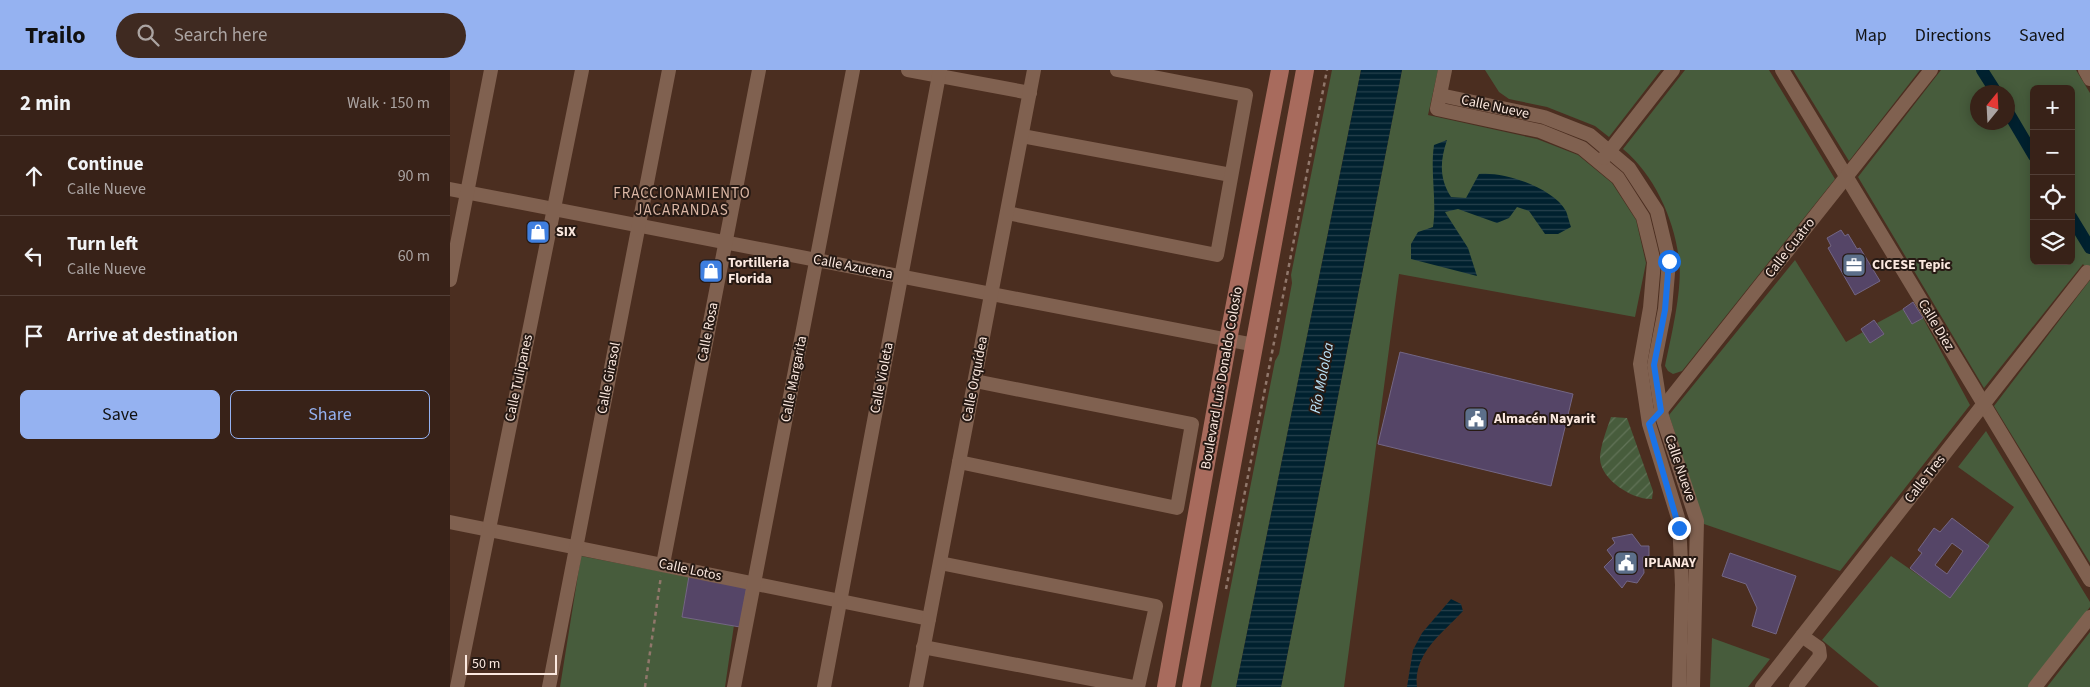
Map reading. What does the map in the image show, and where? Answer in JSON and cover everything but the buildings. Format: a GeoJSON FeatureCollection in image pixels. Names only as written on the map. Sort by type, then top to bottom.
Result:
{"type":"FeatureCollection","features":[{"type":"Feature","properties":{"kind":"main road","name":"Boulevard Luis Donaldo Colosio"},"geometry":{"type":"LineString","coordinates":[[1166,687],[1228,340],[1280,70]]}},
{"type":"Feature","properties":{"kind":"main road"},"geometry":{"type":"LineString","coordinates":[[1293,135],[1288,118],[1296,70]]}},
{"type":"Feature","properties":{"kind":"main road","name":"Boulevard Luis Donaldo Colosio"},"geometry":{"type":"LineString","coordinates":[[1191,687],[1305,70]]}},
{"type":"Feature","properties":{"kind":"street"},"geometry":{"type":"LineString","coordinates":[[450,280],[491,70]]}},
{"type":"Feature","properties":{"kind":"street","name":"Calle Tulipanes"},"geometry":{"type":"LineString","coordinates":[[457,687],[582,70]]}},
{"type":"Feature","properties":{"kind":"street","name":"Calle Girasol"},"geometry":{"type":"LineString","coordinates":[[549,687],[669,70]]}},
{"type":"Feature","properties":{"kind":"street","name":"Calle Rosa"},"geometry":{"type":"LineString","coordinates":[[663,564],[759,70]]}},
{"type":"Feature","properties":{"kind":"street","name":"Calle Margarita"},"geometry":{"type":"LineString","coordinates":[[734,687],[853,70]]}},
{"type":"Feature","properties":{"kind":"street"},"geometry":{"type":"LineString","coordinates":[[908,70],[940,73],[1030,93]]}},
{"type":"Feature","properties":{"kind":"street","name":"Calle Orquídea"},"geometry":{"type":"LineString","coordinates":[[916,687],[1034,70]]}},
{"type":"Feature","properties":{"kind":"street"},"geometry":{"type":"LineString","coordinates":[[1007,213],[1217,255],[1246,95],[1117,70]]}},
{"type":"Feature","properties":{"kind":"street"},"geometry":{"type":"LineString","coordinates":[[1440,95],[1445,70]]}},
{"type":"Feature","properties":{"kind":"street"},"geometry":{"type":"LineString","coordinates":[[1600,163],[1673,70]]}},
{"type":"Feature","properties":{"kind":"street","name":"Calle Diez"},"geometry":{"type":"LineString","coordinates":[[1782,70],[2090,580]]}},
{"type":"Feature","properties":{"kind":"street","name":"Calle Cuatro"},"geometry":{"type":"LineString","coordinates":[[1649,424],[1931,70]]}},
{"type":"Feature","properties":{"kind":"street"},"geometry":{"type":"LineString","coordinates":[[2085,70],[2090,78]]}},
{"type":"Feature","properties":{"kind":"street","name":"Calle Violeta"},"geometry":{"type":"LineString","coordinates":[[824,687],[940,73]]}},
{"type":"Feature","properties":{"kind":"street","name":"Calle Nueve"},"geometry":{"type":"LineString","coordinates":[[1679,687],[1682,585],[1679,521],[1649,424],[1640,364],[1650,308],[1654,262],[1643,217],[1618,178],[1582,148],[1540,131],[1437,109],[1440,95],[1544,117],[1590,135],[1629,168],[1657,212],[1669,261],[1665,310],[1654,365],[1661,411],[1697,521],[1693,687]]}},
{"type":"Feature","properties":{"kind":"street"},"geometry":{"type":"LineString","coordinates":[[1022,136],[1231,174]]}},
{"type":"Feature","properties":{"kind":"street","name":"Calle Azucena"},"geometry":{"type":"LineString","coordinates":[[450,189],[1255,345]]}},
{"type":"Feature","properties":{"kind":"street","name":"Calle Tres"},"geometry":{"type":"LineString","coordinates":[[1762,687],[2087,272]]}},
{"type":"Feature","properties":{"kind":"street"},"geometry":{"type":"LineString","coordinates":[[959,462],[1177,508],[1192,424],[975,381]]}},
{"type":"Feature","properties":{"kind":"street","name":"Calle Lotos"},"geometry":{"type":"LineString","coordinates":[[450,522],[929,618]]}},
{"type":"Feature","properties":{"kind":"street"},"geometry":{"type":"LineString","coordinates":[[940,563],[1156,606],[1138,687]]}},
{"type":"Feature","properties":{"kind":"street"},"geometry":{"type":"LineString","coordinates":[[2035,687],[2090,617]]}},
{"type":"Feature","properties":{"kind":"street"},"geometry":{"type":"LineString","coordinates":[[1796,687],[1820,656],[1819,648],[1802,636]]}},
{"type":"Feature","properties":{"kind":"street"},"geometry":{"type":"LineString","coordinates":[[923,647],[1133,687]]}},
{"type":"Feature","properties":{"kind":"path"},"geometry":{"type":"LineString","coordinates":[[1226,589],[1327,70]]}},
{"type":"Feature","properties":{"kind":"path"},"geometry":{"type":"LineString","coordinates":[[645,687],[663,564]]}},
{"type":"Feature","properties":{"kind":"green space"},"geometry":{"type":"Polygon","coordinates":[[[1332,70],[1361,70],[1236,687],[1211,687],[1275,361],[1279,354],[1292,283],[1291,275],[1332,70]]]}},
{"type":"Feature","properties":{"kind":"green space"},"geometry":{"type":"Polygon","coordinates":[[[1402,70],[1438,70],[1428,115],[1537,139],[1578,155],[1612,183],[1636,220],[1646,263],[1635,317],[1399,274],[1344,687],[1281,687],[1402,70]]]}},
{"type":"Feature","properties":{"kind":"green space"},"geometry":{"type":"Polygon","coordinates":[[[1485,70],[1661,70],[1609,137],[1595,126],[1547,107],[1509,99],[1499,92],[1485,70]]]}},
{"type":"Feature","properties":{"kind":"green space"},"geometry":{"type":"Polygon","coordinates":[[[1685,70],[1769,70],[1835,179],[1682,371],[1673,374],[1665,366],[1676,312],[1680,271],[1673,229],[1661,199],[1645,172],[1623,149],[1685,70]]]}},
{"type":"Feature","properties":{"kind":"green space"},"geometry":{"type":"Polygon","coordinates":[[[1793,70],[1920,70],[1849,161],[1793,70]]]}},
{"type":"Feature","properties":{"kind":"green space"},"geometry":{"type":"Polygon","coordinates":[[[1941,70],[2076,70],[2090,93],[2090,274],[2083,264],[1984,388],[1858,177],[1941,70]]]}},
{"type":"Feature","properties":{"kind":"green space"},"geometry":{"type":"Polygon","coordinates":[[[1795,260],[1846,342],[1863,332],[1884,334],[1877,323],[1903,309],[1912,324],[1923,318],[1970,405],[1840,571],[1704,524],[1669,415],[1795,260]]]}},
{"type":"Feature","properties":{"kind":"green space"},"geometry":{"type":"Polygon","coordinates":[[[2090,280],[2090,563],[1994,406],[2090,280]]]}},
{"type":"Feature","properties":{"kind":"green space"},"geometry":{"type":"Polygon","coordinates":[[[1611,417],[1627,418],[1653,491],[1652,499],[1636,496],[1619,487],[1602,467],[1600,459],[1601,449],[1611,417]]]}},
{"type":"Feature","properties":{"kind":"green space"},"geometry":{"type":"Polygon","coordinates":[[[1986,431],[2090,602],[2090,607],[2029,687],[1879,687],[1822,640],[1891,556],[1950,597],[2014,507],[1958,467],[1986,431]]]}},
{"type":"Feature","properties":{"kind":"green space"},"geometry":{"type":"Polygon","coordinates":[[[581,556],[689,577],[682,616],[734,625],[725,687],[560,687],[581,556]]]}},
{"type":"Feature","properties":{"kind":"green space"},"geometry":{"type":"Polygon","coordinates":[[[2090,632],[2090,687],[2047,687],[2090,632]]]}},
{"type":"Feature","properties":{"kind":"green space"},"geometry":{"type":"Polygon","coordinates":[[[1712,638],[1770,659],[1748,687],[1710,687],[1712,638]]]}},
{"type":"Feature","properties":{"kind":"water","name":"Río Mololoa"},"geometry":{"type":"Polygon","coordinates":[[[1361,70],[1402,70],[1281,687],[1236,687],[1361,70]]]}},
{"type":"Feature","properties":{"kind":"water"},"geometry":{"type":"Polygon","coordinates":[[[1447,140],[1442,169],[1444,183],[1451,197],[1466,198],[1479,174],[1501,175],[1514,178],[1539,188],[1560,203],[1566,211],[1571,227],[1558,234],[1545,234],[1529,211],[1517,207],[1509,218],[1497,223],[1458,209],[1445,212],[1468,248],[1477,276],[1411,259],[1411,244],[1418,232],[1433,227],[1434,145],[1447,140]]]}},
{"type":"Feature","properties":{"kind":"water"},"geometry":{"type":"Polygon","coordinates":[[[1451,599],[1461,604],[1463,611],[1431,644],[1420,664],[1417,675],[1417,687],[1407,687],[1413,650],[1422,633],[1451,599]]]}},
{"type":"Feature","properties":{"kind":"waterway"},"geometry":{"type":"LineString","coordinates":[[1982,70],[1992,85]]}},
{"type":"Feature","properties":{"kind":"waterway"},"geometry":{"type":"LineString","coordinates":[[2015,124],[2030,149]]}},
{"type":"Feature","properties":{"kind":"waterway"},"geometry":{"type":"LineString","coordinates":[[2073,220],[2090,248]]}},
{"type":"Feature","properties":{"kind":"place","name":"SIX"},"geometry":{"type":"Point","coordinates":[538,232]}},
{"type":"Feature","properties":{"kind":"place","name":"CICESE Tepic"},"geometry":{"type":"Point","coordinates":[1854,265]}},
{"type":"Feature","properties":{"kind":"place","name":"Tortilleria Florida"},"geometry":{"type":"Point","coordinates":[711,271]}},
{"type":"Feature","properties":{"kind":"place","name":"Almacén Nayarit"},"geometry":{"type":"Point","coordinates":[1476,419]}},
{"type":"Feature","properties":{"kind":"place","name":"IPLANAY"},"geometry":{"type":"Point","coordinates":[1626,563]}},
{"type":"Feature","properties":{"kind":"district","name":"FRACCIONAMIENTO JACARANDAS"},"geometry":{"type":"Point","coordinates":[682,202]}},
{"type":"Feature","properties":{"kind":"route"},"geometry":{"type":"LineString","coordinates":[[1669,261],[1665,310],[1654,365],[1661,411],[1649,424],[1679,521],[1679,528]]}}]}
